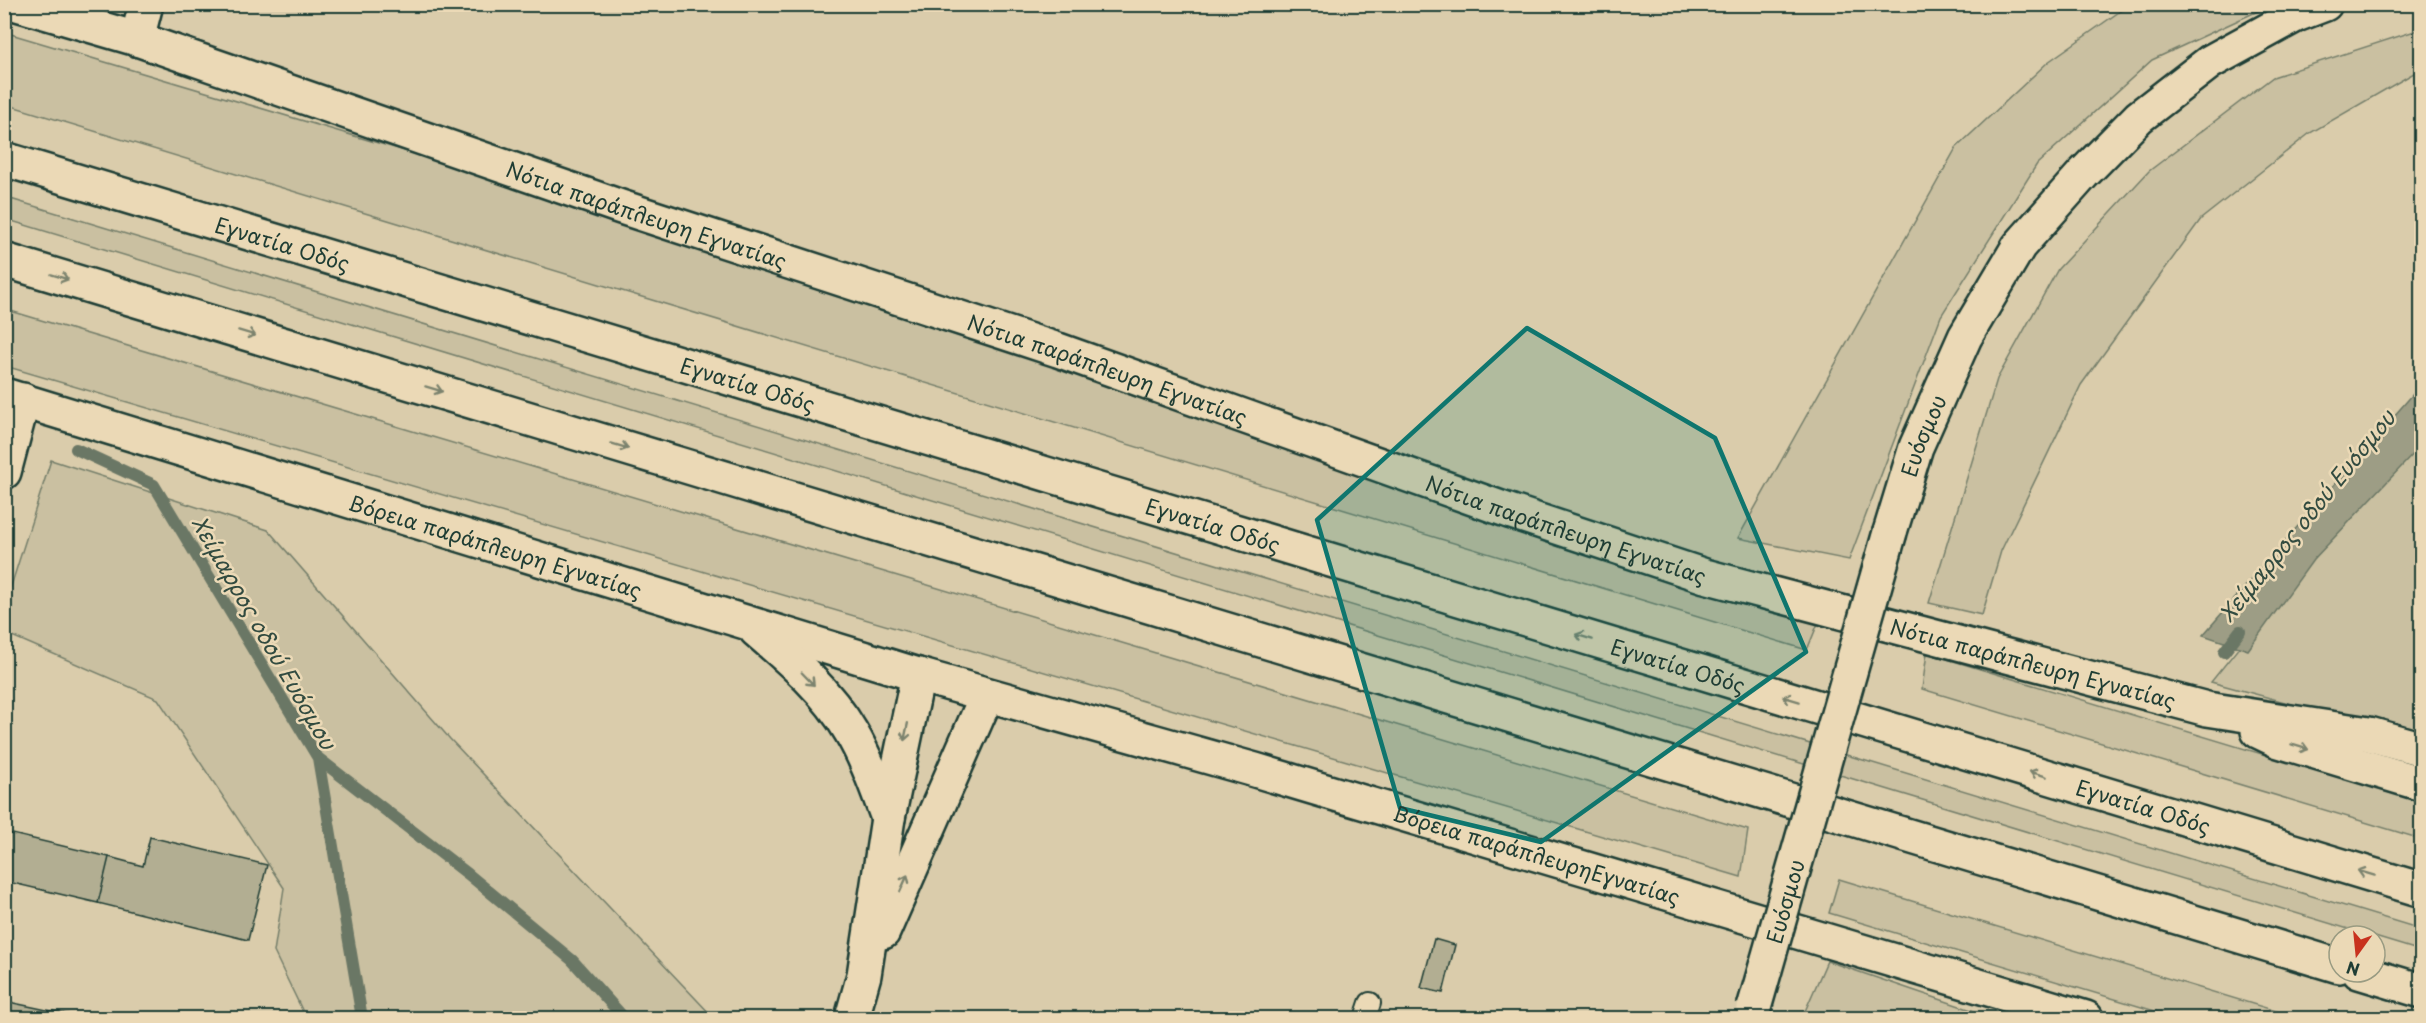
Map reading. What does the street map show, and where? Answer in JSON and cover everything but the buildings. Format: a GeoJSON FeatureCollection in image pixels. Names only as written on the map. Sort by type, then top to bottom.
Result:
{"type":"FeatureCollection","features":[{"type":"Feature","properties":{"kind":"main road","name":"Νότια παράπλευρη Εγνατίας"},"geometry":{"type":"LineString","coordinates":[[16,4],[137,39],[621,207],[1058,350],[1512,512],[1705,576],[2207,709],[2369,734],[2421,749]]}},
{"type":"Feature","properties":{"kind":"main road"},"geometry":{"type":"LineString","coordinates":[[137,39],[146,4]]}},
{"type":"Feature","properties":{"kind":"main road","name":"Ευόσμου"},"geometry":{"type":"LineString","coordinates":[[1753,1013],[1916,447],[1965,337],[2019,246],[2083,174],[2139,117],[2210,62],[2296,15],[2325,4]]}},
{"type":"Feature","properties":{"kind":"main road","name":"Εγνατία Οδός"},"geometry":{"type":"LineString","coordinates":[[4,159],[2421,890]]}},
{"type":"Feature","properties":{"kind":"main road"},"geometry":{"type":"LineString","coordinates":[[4,260],[2327,962]]}},
{"type":"Feature","properties":{"kind":"main road"},"geometry":{"type":"LineString","coordinates":[[4,472],[14,398]]}},
{"type":"Feature","properties":{"kind":"main road","name":"Βόρεια παράπλευρη Εγνατίας"},"geometry":{"type":"LineString","coordinates":[[14,398],[750,625],[987,694]]}},
{"type":"Feature","properties":{"kind":"main road"},"geometry":{"type":"LineString","coordinates":[[750,625],[780,650],[832,705],[851,732],[867,763],[888,818]]}},
{"type":"Feature","properties":{"kind":"main road"},"geometry":{"type":"LineString","coordinates":[[852,1018],[864,975],[888,818],[918,675]]}},
{"type":"Feature","properties":{"kind":"main road"},"geometry":{"type":"LineString","coordinates":[[864,975],[987,694]]}},
{"type":"Feature","properties":{"kind":"main road","name":"Βόρεια παράπλευρηΕγνατίας"},"geometry":{"type":"LineString","coordinates":[[987,694],[1255,770],[2086,1018]]}},
{"type":"Feature","properties":{"kind":"main road","name":"Νότια παράπλευρη Εγνατίας"},"geometry":{"type":"LineString","coordinates":[[2207,709],[2279,741],[2421,784]]}},
{"type":"Feature","properties":{"kind":"main road"},"geometry":{"type":"LineString","coordinates":[[2387,981],[2421,991]]}},
{"type":"Feature","properties":{"kind":"highlighted area"},"geometry":{"type":"Polygon","coordinates":[[[1527,328],[1715,438],[1806,652],[1541,842],[1400,808],[1317,520],[1527,328]]]}},
{"type":"Feature","properties":{"kind":"shaded area"},"geometry":{"type":"Polygon","coordinates":[[[5,5],[2421,5],[2421,1018],[5,1018],[5,5]]]}},
{"type":"Feature","properties":{"kind":"shaded area"},"geometry":{"type":"Polygon","coordinates":[[[2129,5],[2271,5],[2152,60],[2037,164],[1941,316],[1849,560],[1738,538],[1956,148],[2048,62],[2129,5]]]}},
{"type":"Feature","properties":{"kind":"shaded area"},"geometry":{"type":"Polygon","coordinates":[[[2421,29],[2421,69],[2310,133],[2201,219],[2081,385],[2001,551],[1982,615],[1929,603],[1997,379],[2058,269],[2149,171],[2273,77],[2421,29]]]}},
{"type":"Feature","properties":{"kind":"shaded area"},"geometry":{"type":"Polygon","coordinates":[[[4,32],[1099,357],[1542,541],[1823,611],[1807,650],[5,104],[4,32]]]}},
{"type":"Feature","properties":{"kind":"shaded area"},"geometry":{"type":"Polygon","coordinates":[[[4,197],[2421,929],[2421,951],[2387,941],[2387,924],[2332,924],[5,219],[4,197]]]}},
{"type":"Feature","properties":{"kind":"shaded area"},"geometry":{"type":"Polygon","coordinates":[[[4,309],[1748,830],[1741,877],[5,366],[4,309]]]}},
{"type":"Feature","properties":{"kind":"shaded area"},"geometry":{"type":"Polygon","coordinates":[[[2421,385],[2421,446],[2313,560],[2248,650],[2203,635],[2421,385]]]}},
{"type":"Feature","properties":{"kind":"shaded area"},"geometry":{"type":"Polygon","coordinates":[[[2421,421],[2421,739],[2211,682],[2421,421]]]}},
{"type":"Feature","properties":{"kind":"shaded area"},"geometry":{"type":"Polygon","coordinates":[[[51,460],[268,530],[450,739],[714,1018],[306,1018],[274,952],[284,888],[158,699],[5,633],[5,605],[51,460]]]}},
{"type":"Feature","properties":{"kind":"shaded area"},"geometry":{"type":"Polygon","coordinates":[[[1927,653],[2421,802],[2421,839],[1922,689],[1927,653]]]}},
{"type":"Feature","properties":{"kind":"shaded area"},"geometry":{"type":"Polygon","coordinates":[[[1839,879],[2299,1018],[2178,1018],[1829,913],[1839,879]]]}},
{"type":"Feature","properties":{"kind":"shaded area"},"geometry":{"type":"Polygon","coordinates":[[[1827,961],[1995,1018],[1802,1018],[1827,961]]]}},
{"type":"Feature","properties":{"kind":"waterway","name":"Χείμαρρος οδού Ευόσμου"},"geometry":{"type":"LineString","coordinates":[[76,449],[154,485],[318,758],[362,1018]]}},
{"type":"Feature","properties":{"kind":"waterway","name":"Χείμαρρος οδού Ευόσμου"},"geometry":{"type":"LineString","coordinates":[[2224,652],[2240,631]]}},
{"type":"Feature","properties":{"kind":"waterway"},"geometry":{"type":"LineString","coordinates":[[318,758],[468,874],[572,960],[624,1018]]}}]}
